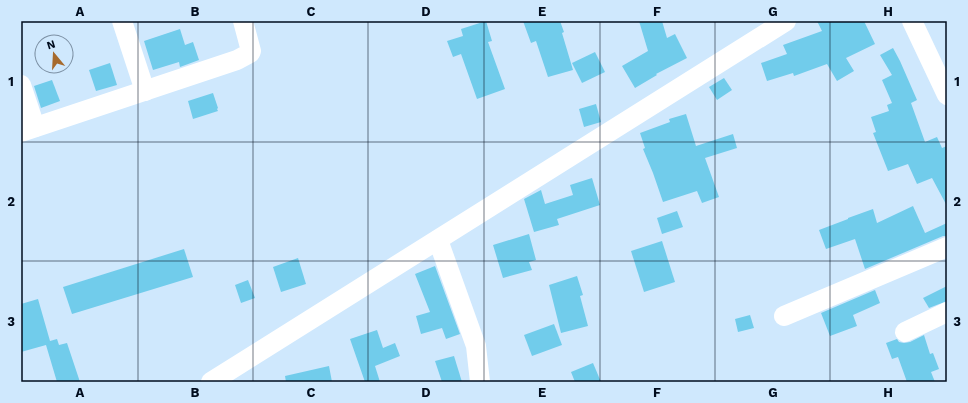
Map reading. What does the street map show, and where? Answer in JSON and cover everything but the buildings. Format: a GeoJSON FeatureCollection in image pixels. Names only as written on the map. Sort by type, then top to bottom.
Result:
{"type":"FeatureCollection","features":[{"type":"Feature","properties":{"kind":"street"},"geometry":{"type":"LineString","coordinates":[[122,21],[145,91]]}},
{"type":"Feature","properties":{"kind":"street"},"geometry":{"type":"LineString","coordinates":[[21,85],[28,130],[238,60],[250,54],[251,51],[243,21]]}},
{"type":"Feature","properties":{"kind":"street"},"geometry":{"type":"LineString","coordinates":[[211,382],[786,21]]}},
{"type":"Feature","properties":{"kind":"street"},"geometry":{"type":"LineString","coordinates":[[912,21],[947,95]]}},
{"type":"Feature","properties":{"kind":"street"},"geometry":{"type":"LineString","coordinates":[[438,240],[476,346],[480,382]]}},
{"type":"Feature","properties":{"kind":"street"},"geometry":{"type":"LineString","coordinates":[[784,316],[947,247]]}},
{"type":"Feature","properties":{"kind":"street"},"geometry":{"type":"LineString","coordinates":[[905,332],[947,312]]}}]}
